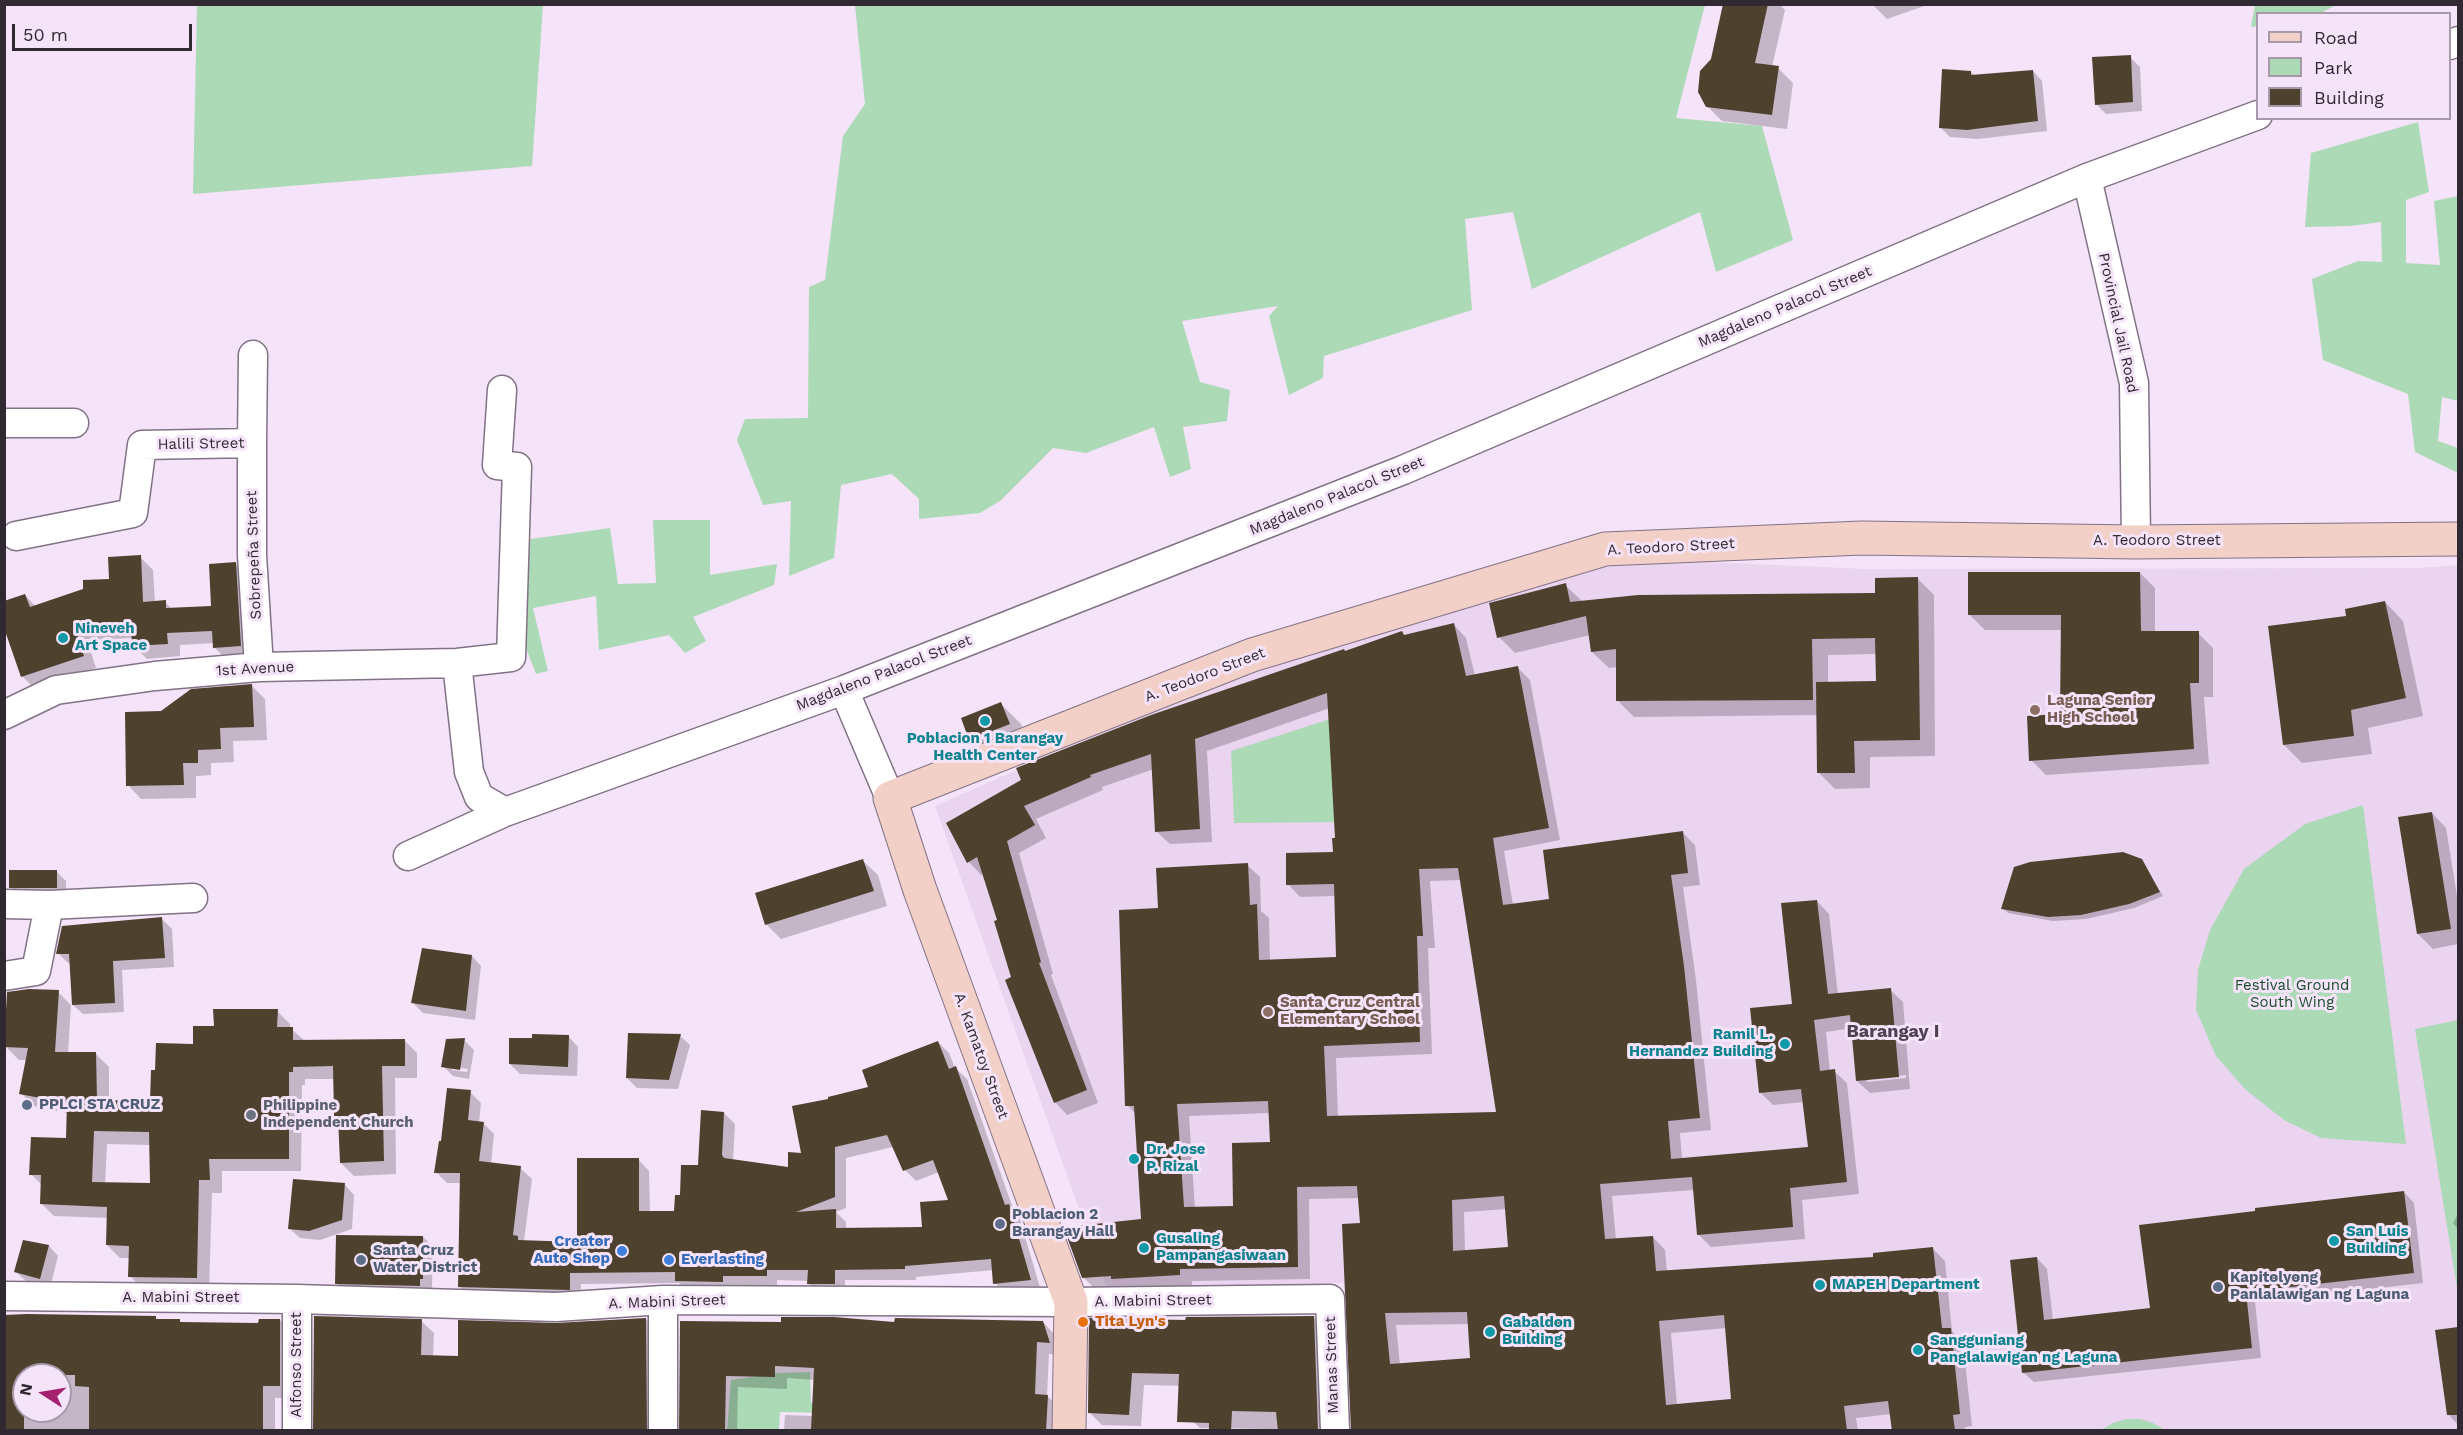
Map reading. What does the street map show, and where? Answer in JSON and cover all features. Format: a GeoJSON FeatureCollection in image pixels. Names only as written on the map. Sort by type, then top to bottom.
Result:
{"type":"FeatureCollection","features":[{"type":"Feature","properties":{"kind":"street","name":"Magdaleno Palacol Street"},"geometry":{"type":"LineString","coordinates":[[408,856],[505,812],[844,690],[1403,470],[2087,178],[2256,117]]}},
{"type":"Feature","properties":{"kind":"street","name":"Provincial Jail Road"},"geometry":{"type":"LineString","coordinates":[[2087,178],[2134,383],[2136,542]]}},
{"type":"Feature","properties":{"kind":"street","name":"Halili Street"},"geometry":{"type":"LineString","coordinates":[[16,536],[133,513],[142,445],[252,443],[253,356]]}},
{"type":"Feature","properties":{"kind":"street","name":"1st Avenue"},"geometry":{"type":"LineString","coordinates":[[4,715],[56,690],[155,676],[259,667],[458,663],[511,657],[517,467],[497,465],[502,390]]}},
{"type":"Feature","properties":{"kind":"street"},"geometry":{"type":"LineString","coordinates":[[4,423],[74,423]]}},
{"type":"Feature","properties":{"kind":"street","name":"Sobrepeña Street"},"geometry":{"type":"LineString","coordinates":[[252,443],[252,555],[259,667]]}},
{"type":"Feature","properties":{"kind":"street","name":"A. Teodoro Street"},"geometry":{"type":"LineString","coordinates":[[890,798],[1252,655],[1605,549],[1862,537],[2136,542],[2458,539]]}},
{"type":"Feature","properties":{"kind":"street"},"geometry":{"type":"LineString","coordinates":[[458,663],[469,772],[478,797],[505,812]]}},
{"type":"Feature","properties":{"kind":"street","name":"A. Kamatoy Street"},"geometry":{"type":"LineString","coordinates":[[844,690],[890,798],[920,890],[1071,1302],[1069,1431]]}},
{"type":"Feature","properties":{"kind":"street"},"geometry":{"type":"LineString","coordinates":[[4,904],[49,905],[192,898]]}},
{"type":"Feature","properties":{"kind":"street"},"geometry":{"type":"LineString","coordinates":[[4,976],[36,971],[49,905]]}},
{"type":"Feature","properties":{"kind":"street","name":"A. Mabini Street"},"geometry":{"type":"LineString","coordinates":[[4,1296],[297,1299],[556,1307],[663,1300],[1071,1302],[1330,1299]]}},
{"type":"Feature","properties":{"kind":"street","name":"Alfonso Street"},"geometry":{"type":"LineString","coordinates":[[297,1299],[297,1431]]}},
{"type":"Feature","properties":{"kind":"street","name":"Manas Street"},"geometry":{"type":"LineString","coordinates":[[1330,1299],[1335,1431]]}},
{"type":"Feature","properties":{"kind":"street"},"geometry":{"type":"LineString","coordinates":[[663,1300],[663,1431]]}},
{"type":"Feature","properties":{"kind":"shaded area"},"geometry":{"type":"Polygon","coordinates":[[[1640,559],[1866,569],[2419,568],[2458,565],[2458,1430],[1387,1430],[1370,1282],[1108,1290],[935,806],[1216,682],[1462,598],[1640,559]]]}},
{"type":"Feature","properties":{"kind":"green space"},"geometry":{"type":"Polygon","coordinates":[[[2255,4],[2336,5],[2323,12],[2256,12],[2256,26],[2251,27],[2255,4]]]}},
{"type":"Feature","properties":{"kind":"green space"},"geometry":{"type":"Polygon","coordinates":[[[197,5],[543,5],[532,166],[193,194],[197,5]]]}},
{"type":"Feature","properties":{"kind":"green space"},"geometry":{"type":"Polygon","coordinates":[[[855,5],[1705,5],[1676,118],[1762,126],[1793,240],[1716,272],[1700,212],[1532,289],[1513,212],[1465,219],[1472,310],[1324,356],[1323,378],[1289,395],[1269,316],[1278,306],[1182,321],[1200,382],[1230,390],[1227,421],[1183,427],[1191,469],[1170,477],[1154,427],[1086,453],[1053,448],[1000,501],[980,513],[919,519],[919,499],[892,474],[841,485],[834,558],[789,576],[791,501],[763,505],[737,440],[745,419],[808,418],[809,287],[825,280],[843,136],[865,104],[855,5]]]}},
{"type":"Feature","properties":{"kind":"green space"},"geometry":{"type":"Polygon","coordinates":[[[2418,122],[2429,192],[2406,200],[2406,263],[2440,265],[2434,201],[2458,196],[2458,401],[2442,397],[2438,441],[2458,448],[2458,473],[2415,452],[2408,394],[2323,360],[2312,279],[2358,261],[2382,262],[2381,222],[2350,226],[2305,227],[2311,153],[2418,122]]]}},
{"type":"Feature","properties":{"kind":"green space"},"geometry":{"type":"Polygon","coordinates":[[[653,520],[710,520],[710,575],[777,564],[774,585],[693,617],[706,641],[685,653],[669,635],[599,650],[596,596],[533,608],[548,671],[536,674],[521,635],[524,540],[610,528],[618,584],[656,583],[653,520]]]}},
{"type":"Feature","properties":{"kind":"green space"},"geometry":{"type":"Polygon","coordinates":[[[1358,710],[1355,822],[1234,823],[1231,751],[1358,710]]]}},
{"type":"Feature","properties":{"kind":"green space","name":"Festival Ground South Wing"},"geometry":{"type":"Polygon","coordinates":[[[2363,805],[2406,1144],[2321,1138],[2284,1120],[2246,1090],[2216,1056],[2196,1010],[2198,970],[2210,930],[2244,869],[2305,824],[2363,805]]]}},
{"type":"Feature","properties":{"kind":"green space"},"geometry":{"type":"Polygon","coordinates":[[[2458,1020],[2458,1288],[2457,1288],[2415,1029],[2458,1020]]]}},
{"type":"Feature","properties":{"kind":"green space"},"geometry":{"type":"Polygon","coordinates":[[[810,1372],[811,1403],[825,1403],[823,1413],[780,1412],[779,1430],[727,1430],[731,1380],[779,1373],[810,1372]]]}},
{"type":"Feature","properties":{"kind":"green space"},"geometry":{"type":"Polygon","coordinates":[[[2126,1419],[2140,1419],[2165,1430],[2101,1430],[2126,1419]]]}},
{"type":"Feature","properties":{"kind":"building"},"geometry":{"type":"Polygon","coordinates":[[[1723,4],[1768,4],[1755,63],[1779,66],[1772,115],[1706,107],[1698,92],[1700,71],[1711,59],[1723,4]]]}},
{"type":"Feature","properties":{"kind":"building"},"geometry":{"type":"Polygon","coordinates":[[[2131,55],[2133,102],[2095,105],[2092,57],[2131,55]]]}},
{"type":"Feature","properties":{"kind":"building"},"geometry":{"type":"Polygon","coordinates":[[[1942,69],[1971,71],[1971,75],[2033,70],[2038,121],[1967,130],[1939,128],[1942,69]]]}},
{"type":"Feature","properties":{"kind":"building"},"geometry":{"type":"Polygon","coordinates":[[[141,555],[143,602],[166,600],[166,608],[211,606],[209,564],[236,562],[241,646],[213,648],[212,631],[167,633],[168,644],[132,646],[131,625],[75,628],[84,656],[21,677],[4,628],[4,601],[25,594],[30,607],[83,589],[83,580],[109,579],[108,557],[141,555]]]}},
{"type":"Feature","properties":{"kind":"building"},"geometry":{"type":"Polygon","coordinates":[[[1968,572],[2140,572],[2141,631],[2199,631],[2199,683],[2190,683],[2194,749],[2029,761],[2027,716],[2060,714],[2061,615],[1968,615],[1968,572]]]}},
{"type":"Feature","properties":{"kind":"building"},"geometry":{"type":"Polygon","coordinates":[[[1918,577],[1920,740],[1854,741],[1855,773],[1817,773],[1816,682],[1876,681],[1875,638],[1812,639],[1813,700],[1616,701],[1616,649],[1591,652],[1586,616],[1497,638],[1489,603],[1566,583],[1570,602],[1638,595],[1875,593],[1875,578],[1918,577]]]}},
{"type":"Feature","properties":{"kind":"building"},"geometry":{"type":"Polygon","coordinates":[[[2385,601],[2406,698],[2351,710],[2354,736],[2283,745],[2268,626],[2346,616],[2345,609],[2385,601]]]}},
{"type":"Feature","properties":{"kind":"building"},"geometry":{"type":"Polygon","coordinates":[[[1454,623],[1466,676],[1518,666],[1549,828],[1493,838],[1503,905],[1549,899],[1543,850],[1683,831],[1688,873],[1671,875],[1684,966],[1700,1118],[1668,1121],[1671,1159],[1808,1147],[1801,1089],[1759,1093],[1750,1008],[1792,1004],[1781,903],[1817,900],[1828,994],[1891,988],[1899,1077],[1856,1081],[1850,1015],[1814,1020],[1820,1071],[1835,1069],[1847,1182],[1790,1188],[1793,1227],[1697,1235],[1692,1177],[1600,1184],[1605,1239],[1653,1236],[1656,1271],[1873,1257],[1873,1253],[1933,1247],[1942,1328],[1951,1328],[1960,1414],[1953,1415],[1955,1431],[1892,1431],[1888,1401],[1844,1406],[1847,1431],[1351,1431],[1342,1224],[1360,1223],[1357,1186],[1297,1187],[1298,1267],[1180,1269],[1180,1275],[1111,1279],[1111,1276],[1082,1278],[1067,1237],[1067,1227],[1141,1219],[1134,1106],[1125,1106],[1119,910],[1158,908],[1156,868],[1248,863],[1250,905],[1257,904],[1259,960],[1336,957],[1334,884],[1286,885],[1286,853],[1333,852],[1332,838],[1335,838],[1327,693],[1195,739],[1200,829],[1155,832],[1151,754],[1090,775],[1091,777],[1024,806],[1035,825],[1007,841],[1041,962],[1039,963],[1087,1090],[1054,1103],[1005,980],[1011,977],[994,921],[997,920],[977,857],[967,863],[946,823],[1021,780],[1016,768],[1151,715],[1344,649],[1345,651],[1402,631],[1404,635],[1454,623]],[[1458,868],[1419,869],[1423,936],[1417,936],[1420,1042],[1324,1046],[1327,1116],[1496,1112],[1458,868]],[[1268,1101],[1177,1104],[1184,1207],[1233,1206],[1232,1143],[1270,1142],[1268,1101]],[[1504,1196],[1452,1200],[1453,1251],[1508,1247],[1504,1196]],[[1467,1312],[1385,1313],[1390,1364],[1470,1358],[1467,1312]],[[1724,1315],[1659,1321],[1666,1405],[1731,1399],[1724,1315]]]}},
{"type":"Feature","properties":{"kind":"building"},"geometry":{"type":"Polygon","coordinates":[[[252,684],[254,727],[220,728],[221,749],[198,750],[198,763],[183,763],[184,785],[126,786],[125,712],[161,711],[191,689],[252,684]]]}},
{"type":"Feature","properties":{"kind":"building","name":"Poblacion 1 Barangay Health Center"},"geometry":{"type":"Polygon","coordinates":[[[1001,702],[1010,724],[969,740],[961,718],[1001,702]]]}},
{"type":"Feature","properties":{"kind":"building"},"geometry":{"type":"Polygon","coordinates":[[[2432,812],[2451,929],[2417,934],[2398,817],[2432,812]]]}},
{"type":"Feature","properties":{"kind":"building"},"geometry":{"type":"Polygon","coordinates":[[[2123,852],[2142,859],[2160,892],[2129,904],[2081,915],[2048,917],[2001,909],[2014,867],[2030,862],[2123,852]]]}},
{"type":"Feature","properties":{"kind":"building"},"geometry":{"type":"Polygon","coordinates":[[[863,859],[874,891],[765,925],[755,893],[863,859]]]}},
{"type":"Feature","properties":{"kind":"building"},"geometry":{"type":"Polygon","coordinates":[[[9,870],[57,870],[57,888],[9,888],[9,870]]]}},
{"type":"Feature","properties":{"kind":"building"},"geometry":{"type":"Polygon","coordinates":[[[162,917],[165,958],[113,961],[115,1003],[72,1005],[69,954],[56,954],[62,926],[162,917]]]}},
{"type":"Feature","properties":{"kind":"building"},"geometry":{"type":"Polygon","coordinates":[[[422,948],[472,955],[466,1011],[411,1003],[422,948]]]}},
{"type":"Feature","properties":{"kind":"building"},"geometry":{"type":"Polygon","coordinates":[[[29,989],[59,990],[55,1052],[96,1052],[97,1100],[150,1101],[151,1070],[155,1070],[156,1043],[193,1044],[193,1026],[214,1026],[213,1009],[278,1009],[277,1027],[293,1027],[293,1040],[405,1039],[405,1066],[382,1066],[384,1161],[340,1163],[338,1116],[334,1116],[333,1066],[293,1067],[293,1072],[289,1072],[289,1159],[209,1159],[210,1180],[199,1180],[197,1278],[128,1277],[129,1246],[106,1245],[107,1207],[40,1204],[41,1175],[29,1175],[31,1137],[66,1138],[67,1103],[19,1094],[28,1048],[4,1047],[7,992],[29,989]],[[94,1131],[92,1182],[150,1183],[149,1132],[94,1131]]]}},
{"type":"Feature","properties":{"kind":"building"},"geometry":{"type":"Polygon","coordinates":[[[628,1033],[681,1034],[669,1080],[626,1078],[628,1033]]]}},
{"type":"Feature","properties":{"kind":"building"},"geometry":{"type":"Polygon","coordinates":[[[532,1034],[569,1035],[568,1067],[509,1064],[509,1038],[532,1038],[532,1034]]]}},
{"type":"Feature","properties":{"kind":"building"},"geometry":{"type":"Polygon","coordinates":[[[465,1038],[460,1070],[441,1067],[446,1039],[465,1038]]]}},
{"type":"Feature","properties":{"kind":"building"},"geometry":{"type":"Polygon","coordinates":[[[938,1041],[949,1069],[956,1066],[1005,1205],[1009,1204],[1031,1280],[993,1284],[991,1259],[905,1266],[905,1269],[835,1270],[835,1284],[807,1284],[808,1270],[767,1270],[767,1276],[723,1276],[723,1282],[675,1281],[675,1272],[570,1273],[570,1290],[458,1287],[460,1173],[434,1173],[439,1141],[441,1141],[447,1088],[471,1090],[468,1120],[484,1122],[479,1161],[521,1166],[513,1235],[518,1236],[518,1240],[577,1242],[577,1158],[639,1158],[639,1211],[674,1211],[675,1195],[680,1195],[681,1165],[698,1165],[701,1110],[724,1112],[722,1155],[724,1158],[788,1167],[788,1152],[801,1153],[792,1106],[828,1099],[828,1097],[868,1087],[862,1070],[938,1041]],[[887,1135],[835,1147],[835,1197],[796,1212],[836,1209],[836,1228],[922,1227],[920,1202],[948,1200],[933,1160],[903,1171],[887,1135]]]}},
{"type":"Feature","properties":{"kind":"building"},"geometry":{"type":"Polygon","coordinates":[[[293,1179],[345,1183],[342,1220],[309,1231],[288,1229],[293,1179]]]}},
{"type":"Feature","properties":{"kind":"building"},"geometry":{"type":"Polygon","coordinates":[[[2404,1191],[2414,1273],[2246,1292],[2252,1348],[2022,1373],[2010,1260],[2037,1257],[2044,1320],[2150,1308],[2139,1225],[2255,1211],[2255,1208],[2404,1191]]]}},
{"type":"Feature","properties":{"kind":"building"},"geometry":{"type":"Polygon","coordinates":[[[336,1235],[423,1236],[423,1279],[420,1279],[420,1286],[335,1284],[336,1235]]]}},
{"type":"Feature","properties":{"kind":"building"},"geometry":{"type":"Polygon","coordinates":[[[23,1240],[49,1245],[40,1279],[14,1272],[23,1240]]]}},
{"type":"Feature","properties":{"kind":"building"},"geometry":{"type":"Polygon","coordinates":[[[4,1315],[156,1316],[156,1319],[180,1319],[180,1322],[258,1323],[259,1319],[280,1319],[280,1386],[263,1386],[263,1431],[89,1431],[89,1387],[75,1386],[72,1363],[12,1363],[12,1423],[24,1423],[24,1431],[4,1431],[4,1315]]]}},
{"type":"Feature","properties":{"kind":"building"},"geometry":{"type":"Polygon","coordinates":[[[314,1316],[422,1319],[421,1355],[458,1356],[458,1320],[556,1323],[646,1318],[647,1431],[313,1431],[314,1316]]]}},
{"type":"Feature","properties":{"kind":"building"},"geometry":{"type":"Polygon","coordinates":[[[1314,1316],[1318,1431],[1278,1431],[1276,1412],[1232,1411],[1231,1431],[1209,1431],[1209,1423],[1177,1422],[1179,1374],[1132,1373],[1129,1415],[1088,1413],[1089,1318],[1185,1320],[1186,1317],[1314,1316]]]}},
{"type":"Feature","properties":{"kind":"building"},"geometry":{"type":"Polygon","coordinates":[[[781,1317],[834,1317],[894,1322],[895,1318],[1043,1321],[1050,1343],[1037,1342],[1035,1394],[1048,1395],[1046,1431],[811,1431],[814,1368],[775,1366],[775,1377],[726,1376],[725,1431],[679,1431],[680,1321],[781,1322],[781,1317]]]}},
{"type":"Feature","properties":{"kind":"building"},"geometry":{"type":"Polygon","coordinates":[[[2458,1327],[2458,1415],[2447,1415],[2435,1330],[2458,1327]]]}},
{"type":"Feature","properties":{"kind":"place","name":"Nineveh Art Space"},"geometry":{"type":"Point","coordinates":[63,638]}},
{"type":"Feature","properties":{"kind":"place","name":"Laguna Senior High School"},"geometry":{"type":"Point","coordinates":[2035,710]}},
{"type":"Feature","properties":{"kind":"place","name":"Poblacion 1 Barangay Health Center"},"geometry":{"type":"Point","coordinates":[985,721]}},
{"type":"Feature","properties":{"kind":"place","name":"Santa Cruz Central Elementary School"},"geometry":{"type":"Point","coordinates":[1268,1012]}},
{"type":"Feature","properties":{"kind":"place","name":"Ramil L. Hernandez Building"},"geometry":{"type":"Point","coordinates":[1785,1044]}},
{"type":"Feature","properties":{"kind":"place","name":"PPLCI STA CRUZ"},"geometry":{"type":"Point","coordinates":[27,1105]}},
{"type":"Feature","properties":{"kind":"place","name":"Philippine Independent Church"},"geometry":{"type":"Point","coordinates":[251,1115]}},
{"type":"Feature","properties":{"kind":"place","name":"Dr. Jose P. Rizal"},"geometry":{"type":"Point","coordinates":[1134,1159]}},
{"type":"Feature","properties":{"kind":"place","name":"Poblacion 2 Barangay Hall"},"geometry":{"type":"Point","coordinates":[1000,1224]}},
{"type":"Feature","properties":{"kind":"place","name":"San Luis Building"},"geometry":{"type":"Point","coordinates":[2334,1241]}},
{"type":"Feature","properties":{"kind":"place","name":"Gusaling Pampangasiwaan"},"geometry":{"type":"Point","coordinates":[1144,1248]}},
{"type":"Feature","properties":{"kind":"place","name":"Creator Auto Shop"},"geometry":{"type":"Point","coordinates":[622,1251]}},
{"type":"Feature","properties":{"kind":"place","name":"Santa Cruz Water District"},"geometry":{"type":"Point","coordinates":[361,1260]}},
{"type":"Feature","properties":{"kind":"place","name":"Everlasting"},"geometry":{"type":"Point","coordinates":[669,1260]}},
{"type":"Feature","properties":{"kind":"place","name":"MAPEH Department"},"geometry":{"type":"Point","coordinates":[1820,1285]}},
{"type":"Feature","properties":{"kind":"place","name":"Kapitolyong Panlalawigan ng Laguna"},"geometry":{"type":"Point","coordinates":[2218,1287]}},
{"type":"Feature","properties":{"kind":"place","name":"Tita Lyn's"},"geometry":{"type":"Point","coordinates":[1083,1322]}},
{"type":"Feature","properties":{"kind":"place","name":"Gabaldon Building"},"geometry":{"type":"Point","coordinates":[1490,1332]}},
{"type":"Feature","properties":{"kind":"place","name":"Sangguniang Panglalawigan ng Laguna"},"geometry":{"type":"Point","coordinates":[1918,1350]}},
{"type":"Feature","properties":{"kind":"district","name":"Barangay I"},"geometry":{"type":"Point","coordinates":[1893,1032]}}]}
